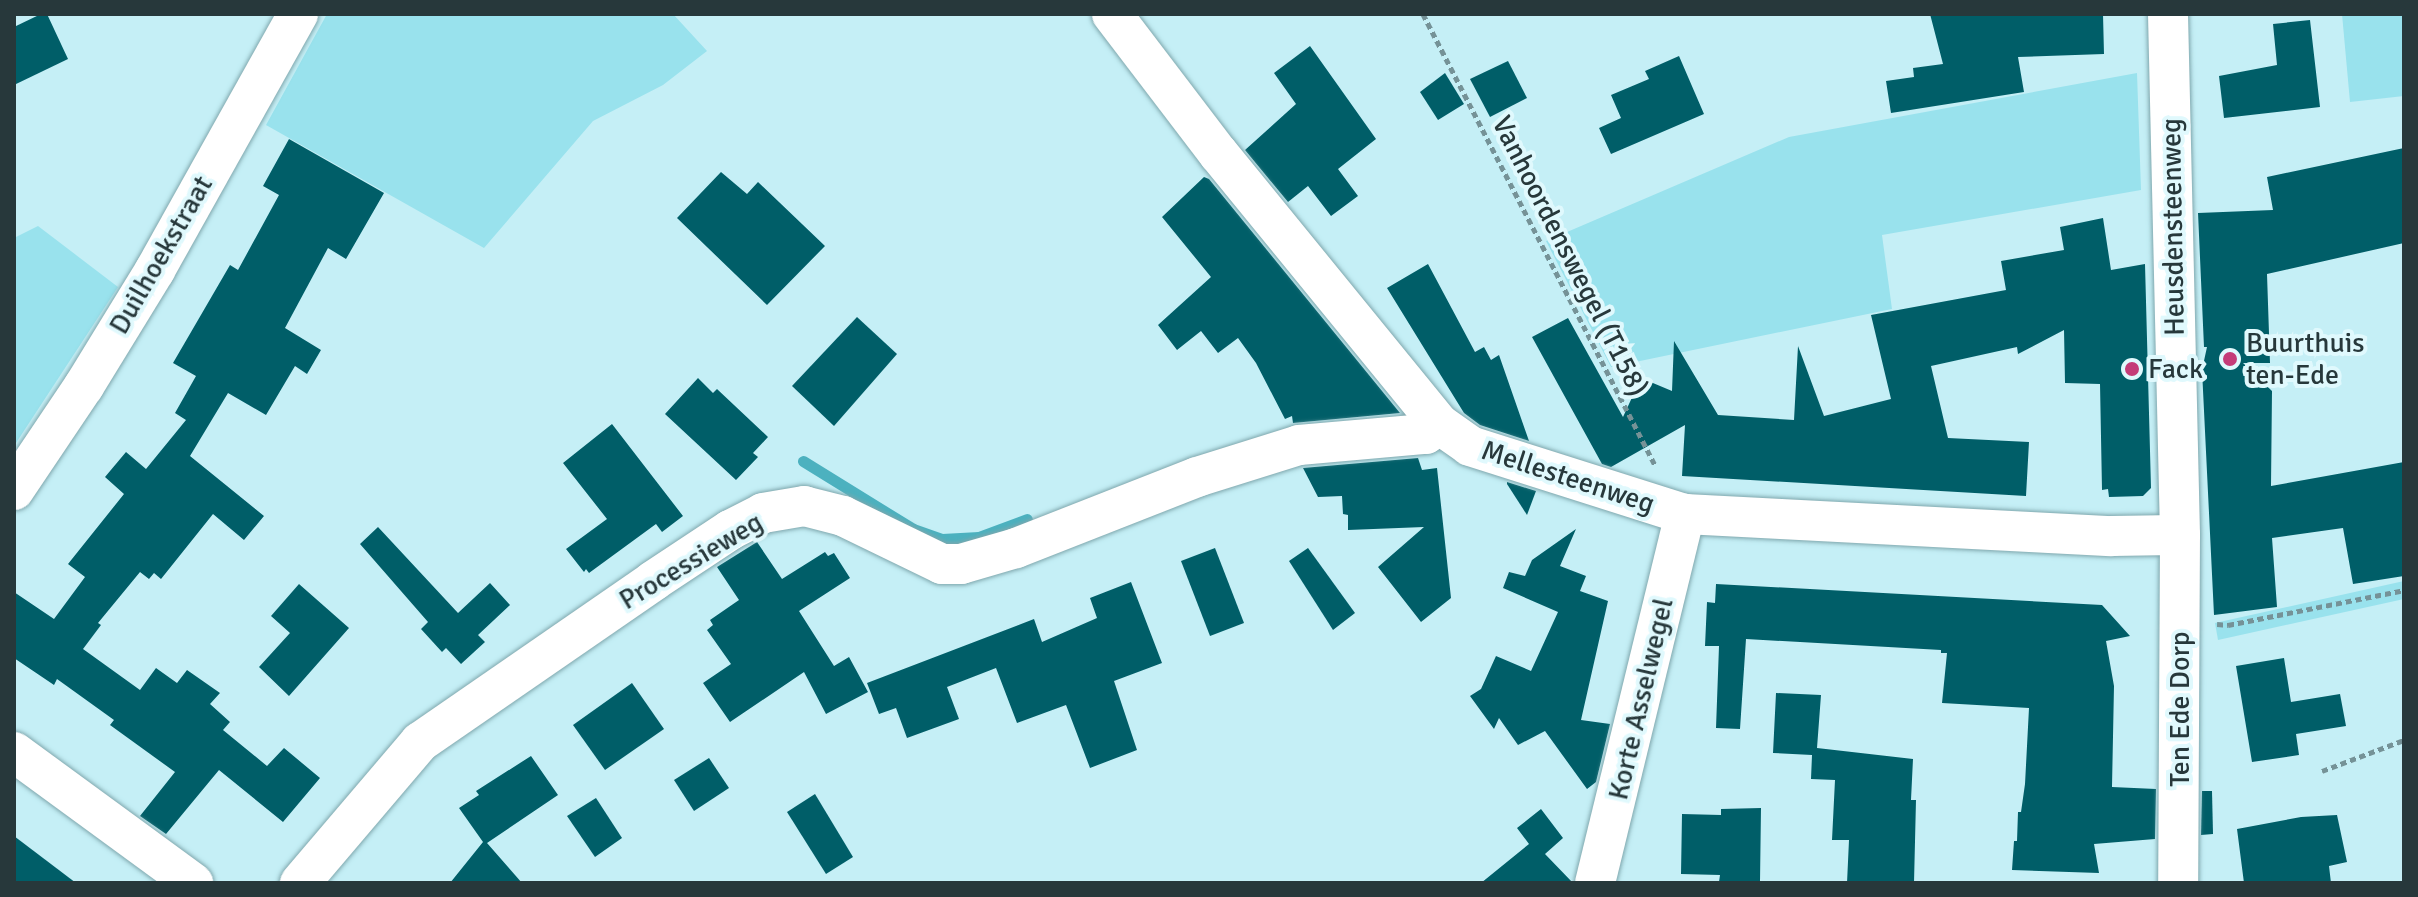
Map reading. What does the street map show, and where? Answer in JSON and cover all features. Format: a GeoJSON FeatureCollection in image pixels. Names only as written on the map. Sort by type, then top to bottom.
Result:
{"type":"FeatureCollection","features":[{"type":"Feature","properties":{"kind":"street","name":"Duilhoekstraat"},"geometry":{"type":"LineString","coordinates":[[14,490],[84,386],[155,270],[298,14]]}},
{"type":"Feature","properties":{"kind":"street","name":"Mellesteenweg"},"geometry":{"type":"LineString","coordinates":[[1112,14],[1204,136],[1439,424],[1470,446],[1685,514],[2111,536],[2180,535]]}},
{"type":"Feature","properties":{"kind":"street","name":"Heusdensteenweg"},"geometry":{"type":"LineString","coordinates":[[2168,14],[2180,535]]}},
{"type":"Feature","properties":{"kind":"street","name":"Processieweg"},"geometry":{"type":"LineString","coordinates":[[300,883],[420,742],[653,581],[730,530],[763,513],[804,506],[843,516],[942,564],[961,564],[1016,548],[1197,477],[1289,448],[1426,434],[1439,424]]}},
{"type":"Feature","properties":{"kind":"street","name":"Korte Asselwegel"},"geometry":{"type":"LineString","coordinates":[[1595,883],[1685,514]]}},
{"type":"Feature","properties":{"kind":"street","name":"Ten Ede Dorp"},"geometry":{"type":"LineString","coordinates":[[2178,883],[2180,535]]}},
{"type":"Feature","properties":{"kind":"street"},"geometry":{"type":"LineString","coordinates":[[14,752],[193,883]]}},
{"type":"Feature","properties":{"kind":"path","name":"Vanhoordenswegel (T158)"},"geometry":{"type":"LineString","coordinates":[[1423,14],[1652,460],[1685,514]]}},
{"type":"Feature","properties":{"kind":"path"},"geometry":{"type":"LineString","coordinates":[[2180,620],[2228,625],[2404,590]]}},
{"type":"Feature","properties":{"kind":"path"},"geometry":{"type":"LineString","coordinates":[[2322,771],[2404,740]]}},
{"type":"Feature","properties":{"kind":"shaded area"},"geometry":{"type":"Polygon","coordinates":[[[327,14],[673,14],[707,51],[663,85],[593,121],[484,248],[266,125],[327,14]]]}},
{"type":"Feature","properties":{"kind":"shaded area"},"geometry":{"type":"Polygon","coordinates":[[[2342,14],[2404,14],[2404,96],[2350,102],[2342,14]]]}},
{"type":"Feature","properties":{"kind":"shaded area"},"geometry":{"type":"Polygon","coordinates":[[[2137,73],[2141,190],[1882,235],[1892,309],[1611,367],[1546,241],[1789,137],[2137,73]]]}},
{"type":"Feature","properties":{"kind":"shaded area"},"geometry":{"type":"Polygon","coordinates":[[[38,226],[118,287],[14,446],[14,238],[38,226]]]}},
{"type":"Feature","properties":{"kind":"shaded area"},"geometry":{"type":"Polygon","coordinates":[[[2404,581],[2404,599],[2218,640],[2215,623],[2404,581]]]}},
{"type":"Feature","properties":{"kind":"building"},"geometry":{"type":"Polygon","coordinates":[[[47,14],[68,59],[14,85],[14,27],[47,14]]]}},
{"type":"Feature","properties":{"kind":"building"},"geometry":{"type":"Polygon","coordinates":[[[1930,14],[2103,14],[2104,54],[2018,57],[2024,92],[1891,113],[1886,81],[1914,77],[1913,68],[1943,64],[1930,14]]]}},
{"type":"Feature","properties":{"kind":"building"},"geometry":{"type":"Polygon","coordinates":[[[2310,20],[2320,107],[2224,118],[2219,76],[2277,65],[2273,24],[2310,20]]]}},
{"type":"Feature","properties":{"kind":"building"},"geometry":{"type":"Polygon","coordinates":[[[1310,46],[1376,139],[1338,169],[1358,196],[1331,216],[1308,186],[1288,202],[1245,150],[1296,104],[1274,73],[1310,46]]]}},
{"type":"Feature","properties":{"kind":"building"},"geometry":{"type":"Polygon","coordinates":[[[1679,56],[1704,114],[1611,154],[1599,128],[1621,118],[1611,95],[1649,79],[1645,71],[1679,56]]]}},
{"type":"Feature","properties":{"kind":"building"},"geometry":{"type":"Polygon","coordinates":[[[1508,61],[1527,98],[1490,117],[1470,79],[1508,61]]]}},
{"type":"Feature","properties":{"kind":"building"},"geometry":{"type":"Polygon","coordinates":[[[1445,73],[1464,104],[1438,120],[1420,92],[1445,73]]]}},
{"type":"Feature","properties":{"kind":"building"},"geometry":{"type":"Polygon","coordinates":[[[289,139],[384,193],[346,259],[328,248],[285,328],[321,350],[307,374],[295,366],[266,415],[228,393],[190,456],[264,516],[244,540],[213,514],[161,579],[154,573],[149,579],[140,572],[98,623],[101,625],[83,649],[140,690],[156,668],[177,683],[187,670],[220,693],[210,704],[230,722],[223,730],[267,766],[284,748],[320,778],[283,822],[219,770],[166,834],[140,816],[175,772],[110,725],[114,720],[57,679],[54,685],[14,658],[14,592],[54,619],[85,577],[68,564],[124,494],[105,477],[126,452],[146,469],[186,420],[175,413],[196,376],[173,363],[230,265],[238,270],[279,195],[263,186],[289,139]]]}},
{"type":"Feature","properties":{"kind":"building"},"geometry":{"type":"Polygon","coordinates":[[[2404,148],[2404,243],[2267,274],[2270,363],[2243,363],[2272,391],[2271,486],[2404,462],[2404,576],[2353,584],[2343,528],[2272,538],[2277,607],[2214,615],[2202,370],[2207,347],[2204,347],[2198,213],[2273,210],[2267,177],[2404,148]]]}},
{"type":"Feature","properties":{"kind":"building"},"geometry":{"type":"Polygon","coordinates":[[[721,172],[747,194],[758,182],[825,246],[767,305],[677,218],[721,172]]]}},
{"type":"Feature","properties":{"kind":"building"},"geometry":{"type":"Polygon","coordinates":[[[1204,177],[1209,179],[1400,413],[1293,423],[1292,416],[1285,419],[1256,363],[1238,338],[1218,353],[1201,331],[1177,350],[1158,325],[1211,277],[1162,217],[1204,177]]]}},
{"type":"Feature","properties":{"kind":"building"},"geometry":{"type":"Polygon","coordinates":[[[2103,218],[2111,270],[2145,264],[2151,488],[2143,496],[2109,497],[2108,489],[2102,490],[2100,384],[2065,383],[2064,330],[2018,354],[2017,347],[1931,366],[1948,438],[2029,442],[2026,496],[1682,476],[1685,425],[1611,467],[1602,464],[1532,337],[1568,318],[1623,417],[1641,378],[1672,391],[1674,341],[1718,415],[1794,420],[1798,346],[1824,416],[1891,399],[1871,315],[2006,290],[2001,261],[2064,250],[2060,227],[2103,218]]]}},
{"type":"Feature","properties":{"kind":"building"},"geometry":{"type":"Polygon","coordinates":[[[1428,264],[1475,352],[1484,347],[1491,360],[1499,355],[1529,441],[1480,425],[1464,413],[1387,288],[1428,264]]]}},
{"type":"Feature","properties":{"kind":"building"},"geometry":{"type":"Polygon","coordinates":[[[857,317],[897,354],[834,426],[792,386],[857,317]]]}},
{"type":"Feature","properties":{"kind":"building"},"geometry":{"type":"Polygon","coordinates":[[[698,378],[713,393],[717,389],[768,437],[753,453],[758,457],[736,480],[665,414],[698,378]]]}},
{"type":"Feature","properties":{"kind":"building"},"geometry":{"type":"Polygon","coordinates":[[[612,424],[683,516],[662,532],[656,524],[589,573],[586,569],[584,572],[566,549],[607,519],[563,463],[612,424]]]}},
{"type":"Feature","properties":{"kind":"building"},"geometry":{"type":"Polygon","coordinates":[[[1418,458],[1422,470],[1437,468],[1451,598],[1421,622],[1378,567],[1424,527],[1348,530],[1348,515],[1343,514],[1342,496],[1318,497],[1303,468],[1418,458]]]}},
{"type":"Feature","properties":{"kind":"building"},"geometry":{"type":"Polygon","coordinates":[[[1507,484],[1536,491],[1527,515],[1507,484]]]}},
{"type":"Feature","properties":{"kind":"building"},"geometry":{"type":"Polygon","coordinates":[[[378,527],[458,613],[490,583],[510,605],[478,635],[485,642],[461,664],[446,648],[442,652],[421,629],[428,622],[360,544],[378,527]]]}},
{"type":"Feature","properties":{"kind":"building"},"geometry":{"type":"Polygon","coordinates":[[[1576,529],[1560,566],[1586,576],[1580,591],[1608,601],[1581,720],[1610,724],[1596,782],[1587,789],[1545,731],[1518,745],[1499,718],[1494,729],[1470,696],[1481,689],[1496,656],[1531,671],[1558,612],[1503,588],[1509,572],[1525,576],[1532,560],[1576,529]]]}},
{"type":"Feature","properties":{"kind":"building"},"geometry":{"type":"Polygon","coordinates":[[[757,542],[782,579],[825,552],[828,556],[834,553],[850,578],[799,611],[834,666],[849,657],[868,692],[826,714],[804,672],[730,722],[703,683],[731,664],[707,630],[713,625],[710,620],[739,600],[717,567],[757,542]]]}},
{"type":"Feature","properties":{"kind":"building"},"geometry":{"type":"Polygon","coordinates":[[[1215,548],[1244,623],[1210,636],[1181,561],[1215,548]]]}},
{"type":"Feature","properties":{"kind":"building"},"geometry":{"type":"Polygon","coordinates":[[[1308,548],[1355,613],[1333,630],[1289,561],[1308,548]]]}},
{"type":"Feature","properties":{"kind":"building"},"geometry":{"type":"Polygon","coordinates":[[[1131,582],[1162,663],[1114,681],[1137,750],[1090,768],[1066,705],[1017,723],[996,668],[947,687],[959,719],[907,738],[896,708],[879,714],[867,683],[1034,619],[1042,642],[1097,618],[1090,598],[1131,582]]]}},
{"type":"Feature","properties":{"kind":"building"},"geometry":{"type":"Polygon","coordinates":[[[299,584],[349,628],[289,696],[259,667],[290,633],[271,616],[299,584]]]}},
{"type":"Feature","properties":{"kind":"building"},"geometry":{"type":"Polygon","coordinates":[[[1716,584],[2102,605],[2130,636],[2106,641],[2114,686],[2112,787],[2156,789],[2155,839],[2094,844],[2099,873],[2012,870],[2018,812],[2021,812],[2025,784],[2029,708],[1942,703],[1947,653],[1941,653],[1941,650],[1746,639],[1740,729],[1716,728],[1719,646],[1705,646],[1707,602],[1715,603],[1716,584]]]}},
{"type":"Feature","properties":{"kind":"building"},"geometry":{"type":"Polygon","coordinates":[[[2284,658],[2291,702],[2340,694],[2346,726],[2296,734],[2299,755],[2252,762],[2236,666],[2284,658]]]}},
{"type":"Feature","properties":{"kind":"building"},"geometry":{"type":"Polygon","coordinates":[[[632,683],[664,729],[605,770],[573,725],[632,683]]]}},
{"type":"Feature","properties":{"kind":"building"},"geometry":{"type":"Polygon","coordinates":[[[1776,693],[1821,695],[1817,748],[1913,759],[1911,800],[1916,800],[1914,883],[1847,883],[1849,840],[1832,840],[1835,780],[1811,779],[1812,755],[1773,753],[1776,693]]]}},
{"type":"Feature","properties":{"kind":"building"},"geometry":{"type":"Polygon","coordinates":[[[531,756],[558,795],[487,843],[522,883],[450,883],[483,842],[459,808],[479,795],[476,791],[531,756]]]}},
{"type":"Feature","properties":{"kind":"building"},"geometry":{"type":"Polygon","coordinates":[[[709,758],[729,788],[694,811],[674,780],[709,758]]]}},
{"type":"Feature","properties":{"kind":"building"},"geometry":{"type":"Polygon","coordinates":[[[2202,791],[2212,791],[2213,834],[2201,835],[2202,791]]]}},
{"type":"Feature","properties":{"kind":"building"},"geometry":{"type":"Polygon","coordinates":[[[815,794],[853,857],[826,874],[787,812],[815,794]]]}},
{"type":"Feature","properties":{"kind":"building"},"geometry":{"type":"Polygon","coordinates":[[[596,798],[622,838],[595,857],[567,816],[596,798]]]}},
{"type":"Feature","properties":{"kind":"building"},"geometry":{"type":"Polygon","coordinates":[[[1761,808],[1760,882],[1719,882],[1720,875],[1681,874],[1682,814],[1721,815],[1721,809],[1761,808]]]}},
{"type":"Feature","properties":{"kind":"building"},"geometry":{"type":"Polygon","coordinates":[[[1541,809],[1563,838],[1545,854],[1573,883],[1481,883],[1529,844],[1517,828],[1541,809]]]}},
{"type":"Feature","properties":{"kind":"building"},"geometry":{"type":"Polygon","coordinates":[[[2337,815],[2347,862],[2329,866],[2331,883],[2244,883],[2237,829],[2301,817],[2337,815]]]}},
{"type":"Feature","properties":{"kind":"building"},"geometry":{"type":"Polygon","coordinates":[[[14,836],[76,883],[14,883],[14,836]]]}},
{"type":"Feature","properties":{"kind":"waterway"},"geometry":{"type":"LineString","coordinates":[[803,461],[913,529],[942,539],[979,537],[1027,519]]}},
{"type":"Feature","properties":{"kind":"place","name":"Buurthuis ten-Ede"},"geometry":{"type":"Point","coordinates":[2230,359]}},
{"type":"Feature","properties":{"kind":"place","name":"Fack"},"geometry":{"type":"Point","coordinates":[2132,369]}}]}
